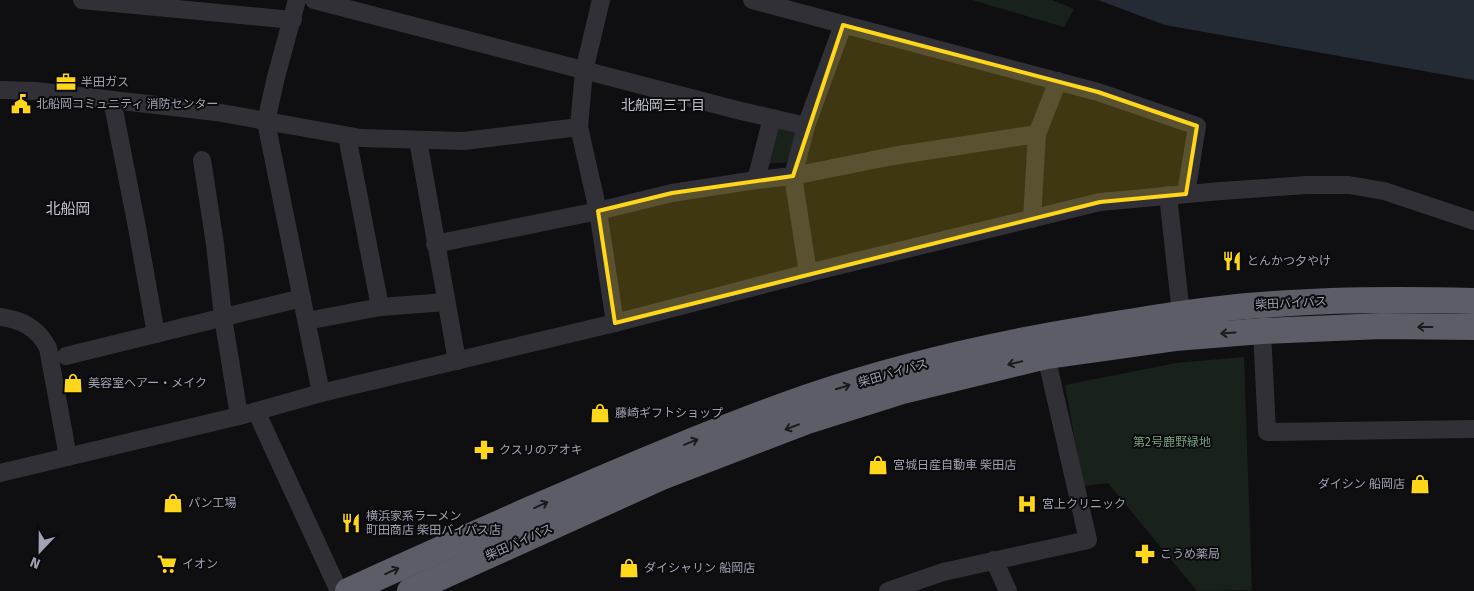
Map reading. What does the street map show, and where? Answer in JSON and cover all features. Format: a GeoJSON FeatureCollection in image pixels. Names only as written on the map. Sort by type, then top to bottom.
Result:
{"type":"FeatureCollection","features":[{"type":"Feature","properties":{"kind":"highway","name":"柴田バイパス"},"geometry":{"type":"LineString","coordinates":[[348,591],[625,468],[806,398],[958,354],[1042,336],[1181,314],[1260,305],[1326,301],[1474,301]]}},
{"type":"Feature","properties":{"kind":"highway","name":"柴田バイパス"},"geometry":{"type":"LineString","coordinates":[[410,591],[664,476],[807,421],[902,391],[1046,356],[1165,340],[1262,331],[1382,326],[1474,327]]}},
{"type":"Feature","properties":{"kind":"street"},"geometry":{"type":"LineString","coordinates":[[82,0],[293,20]]}},
{"type":"Feature","properties":{"kind":"street"},"geometry":{"type":"LineString","coordinates":[[297,0],[266,122],[321,393]]}},
{"type":"Feature","properties":{"kind":"street"},"geometry":{"type":"LineString","coordinates":[[314,0],[584,71],[806,126]]}},
{"type":"Feature","properties":{"kind":"street"},"geometry":{"type":"LineString","coordinates":[[601,0],[584,71],[579,127],[598,211],[615,323]]}},
{"type":"Feature","properties":{"kind":"street"},"geometry":{"type":"LineString","coordinates":[[752,0],[1098,92],[1197,126],[1186,194]]}},
{"type":"Feature","properties":{"kind":"street"},"geometry":{"type":"LineString","coordinates":[[808,273],[793,176],[806,126],[843,25]]}},
{"type":"Feature","properties":{"kind":"street"},"geometry":{"type":"LineString","coordinates":[[1032,219],[1037,134],[1058,81]]}},
{"type":"Feature","properties":{"kind":"street"},"geometry":{"type":"LineString","coordinates":[[0,90],[36,91],[216,112],[361,138],[464,141],[579,127]]}},
{"type":"Feature","properties":{"kind":"street"},"geometry":{"type":"LineString","coordinates":[[112,100],[156,334]]}},
{"type":"Feature","properties":{"kind":"street"},"geometry":{"type":"LineString","coordinates":[[756,180],[772,118]]}},
{"type":"Feature","properties":{"kind":"street"},"geometry":{"type":"LineString","coordinates":[[435,244],[598,211],[672,193],[793,176],[893,156],[1037,134]]}},
{"type":"Feature","properties":{"kind":"street"},"geometry":{"type":"LineString","coordinates":[[347,136],[380,307]]}},
{"type":"Feature","properties":{"kind":"street"},"geometry":{"type":"LineString","coordinates":[[418,140],[457,361]]}},
{"type":"Feature","properties":{"kind":"street"},"geometry":{"type":"LineString","coordinates":[[202,160],[215,244],[223,317],[239,416]]}},
{"type":"Feature","properties":{"kind":"street"},"geometry":{"type":"LineString","coordinates":[[0,473],[239,416],[321,393],[615,323],[808,273],[1100,202],[1307,185],[1349,185],[1384,191],[1474,221]]}},
{"type":"Feature","properties":{"kind":"street"},"geometry":{"type":"LineString","coordinates":[[1168,195],[1181,314]]}},
{"type":"Feature","properties":{"kind":"street"},"geometry":{"type":"LineString","coordinates":[[66,356],[302,298]]}},
{"type":"Feature","properties":{"kind":"street"},"geometry":{"type":"LineString","coordinates":[[307,321],[380,307],[446,302]]}},
{"type":"Feature","properties":{"kind":"street"},"geometry":{"type":"LineString","coordinates":[[0,317],[16,320],[31,327],[42,337],[48,348],[68,456]]}},
{"type":"Feature","properties":{"kind":"street"},"geometry":{"type":"LineString","coordinates":[[1262,331],[1267,432],[1474,429]]}},
{"type":"Feature","properties":{"kind":"street"},"geometry":{"type":"LineString","coordinates":[[888,591],[943,572],[1088,540],[1046,356]]}},
{"type":"Feature","properties":{"kind":"street"},"geometry":{"type":"LineString","coordinates":[[256,411],[339,591]]}},
{"type":"Feature","properties":{"kind":"street"},"geometry":{"type":"LineString","coordinates":[[994,560],[1008,591]]}},
{"type":"Feature","properties":{"kind":"highlighted area"},"geometry":{"type":"Polygon","coordinates":[[[843,25],[1098,92],[1197,126],[1186,194],[1100,202],[615,323],[598,211],[672,193],[793,176],[843,25]]]}},
{"type":"Feature","properties":{"kind":"green space"},"geometry":{"type":"Polygon","coordinates":[[[972,0],[1052,0],[1074,9],[1064,27],[972,0]]]}},
{"type":"Feature","properties":{"kind":"green space"},"geometry":{"type":"Polygon","coordinates":[[[773,122],[798,129],[791,162],[765,164],[773,122]]]}},
{"type":"Feature","properties":{"kind":"green space","name":"第2号鹿野緑地"},"geometry":{"type":"Polygon","coordinates":[[[1244,357],[1252,590],[1197,591],[1108,483],[1083,486],[1065,385],[1176,363],[1244,357]]]}},
{"type":"Feature","properties":{"kind":"shaded area"},"geometry":{"type":"Polygon","coordinates":[[[1098,0],[1474,0],[1474,80],[1165,25],[1098,0]]]}},
{"type":"Feature","properties":{"kind":"place","name":"半田ガス"},"geometry":{"type":"Point","coordinates":[66,82]}},
{"type":"Feature","properties":{"kind":"place","name":"北船岡コミュニティ 消防センター"},"geometry":{"type":"Point","coordinates":[21,104]}},
{"type":"Feature","properties":{"kind":"place","name":"とんかつ夕やけ"},"geometry":{"type":"Point","coordinates":[1232,261]}},
{"type":"Feature","properties":{"kind":"place","name":"美容室ヘアー・メイク"},"geometry":{"type":"Point","coordinates":[73,383]}},
{"type":"Feature","properties":{"kind":"place","name":"藤崎ギフトショップ"},"geometry":{"type":"Point","coordinates":[600,413]}},
{"type":"Feature","properties":{"kind":"place","name":"クスリのアオキ"},"geometry":{"type":"Point","coordinates":[484,450]}},
{"type":"Feature","properties":{"kind":"place","name":"宮城日産自動車 柴田店"},"geometry":{"type":"Point","coordinates":[878,465]}},
{"type":"Feature","properties":{"kind":"place","name":"ダイシン 船岡店"},"geometry":{"type":"Point","coordinates":[1420,484]}},
{"type":"Feature","properties":{"kind":"place","name":"パン工場"},"geometry":{"type":"Point","coordinates":[173,503]}},
{"type":"Feature","properties":{"kind":"place","name":"宮上クリニック"},"geometry":{"type":"Point","coordinates":[1027,504]}},
{"type":"Feature","properties":{"kind":"place","name":"横浜家系ラーメン 町田商店 柴田バイパス店"},"geometry":{"type":"Point","coordinates":[351,523]}},
{"type":"Feature","properties":{"kind":"place","name":"こうめ薬局"},"geometry":{"type":"Point","coordinates":[1145,554]}},
{"type":"Feature","properties":{"kind":"place","name":"イオン"},"geometry":{"type":"Point","coordinates":[167,564]}},
{"type":"Feature","properties":{"kind":"place","name":"ダイシャリン 船岡店"},"geometry":{"type":"Point","coordinates":[629,568]}},
{"type":"Feature","properties":{"kind":"district","name":"北船岡三丁目"},"geometry":{"type":"Point","coordinates":[663,105]}},
{"type":"Feature","properties":{"kind":"district","name":"北船岡"},"geometry":{"type":"Point","coordinates":[68,209]}}]}
